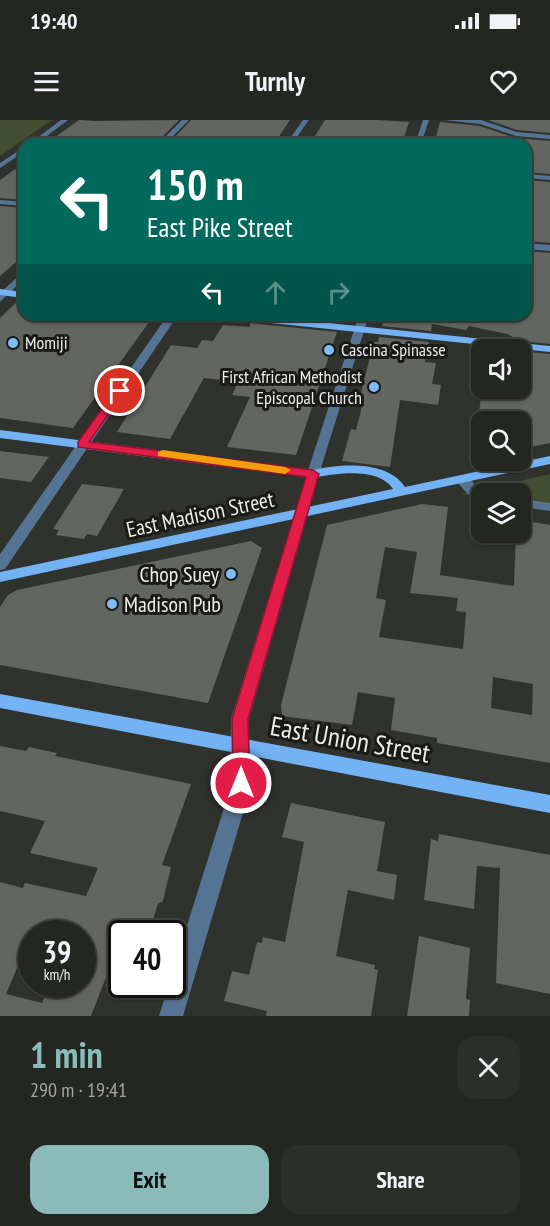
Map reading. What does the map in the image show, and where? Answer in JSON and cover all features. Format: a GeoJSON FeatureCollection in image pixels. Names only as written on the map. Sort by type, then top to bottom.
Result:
{"type":"FeatureCollection","features":[{"type":"Feature","properties":{"kind":"main road"},"geometry":{"type":"LineString","coordinates":[[2,295],[18,295]]}},
{"type":"Feature","properties":{"kind":"main road"},"geometry":{"type":"LineString","coordinates":[[281,321],[550,349]]}},
{"type":"Feature","properties":{"kind":"main road"},"geometry":{"type":"LineString","coordinates":[[0,434],[313,474],[331,469],[388,476],[402,492]]}},
{"type":"Feature","properties":{"kind":"main road","name":"East Madison Street"},"geometry":{"type":"LineString","coordinates":[[0,577],[550,460]]}},
{"type":"Feature","properties":{"kind":"main road","name":"East Union Street"},"geometry":{"type":"LineString","coordinates":[[0,701],[550,804]]}},
{"type":"Feature","properties":{"kind":"street"},"geometry":{"type":"LineString","coordinates":[[41,138],[65,120]]}},
{"type":"Feature","properties":{"kind":"street"},"geometry":{"type":"LineString","coordinates":[[167,138],[186,120]]}},
{"type":"Feature","properties":{"kind":"street"},"geometry":{"type":"LineString","coordinates":[[293,138],[306,120]]}},
{"type":"Feature","properties":{"kind":"street"},"geometry":{"type":"LineString","coordinates":[[420,138],[426,120]]}},
{"type":"Feature","properties":{"kind":"street"},"geometry":{"type":"LineString","coordinates":[[447,120],[481,122],[512,134],[550,137]]}},
{"type":"Feature","properties":{"kind":"street"},"geometry":{"type":"LineString","coordinates":[[0,166],[18,153]]}},
{"type":"Feature","properties":{"kind":"street"},"geometry":{"type":"LineString","coordinates":[[532,176],[550,178]]}},
{"type":"Feature","properties":{"kind":"street"},"geometry":{"type":"LineString","coordinates":[[0,202],[18,204]]}},
{"type":"Feature","properties":{"kind":"street"},"geometry":{"type":"LineString","coordinates":[[532,246],[550,248]]}},
{"type":"Feature","properties":{"kind":"street"},"geometry":{"type":"LineString","coordinates":[[2,295],[18,280]]}},
{"type":"Feature","properties":{"kind":"street"},"geometry":{"type":"LineString","coordinates":[[0,565],[169,321]]}},
{"type":"Feature","properties":{"kind":"street"},"geometry":{"type":"LineString","coordinates":[[171,1016],[240,789],[242,747],[240,719],[313,474],[362,321]]}},
{"type":"Feature","properties":{"kind":"street"},"geometry":{"type":"LineString","coordinates":[[462,479],[471,489]]}},
{"type":"Feature","properties":{"kind":"street"},"geometry":{"type":"LineString","coordinates":[[531,504],[550,507]]}},
{"type":"Feature","properties":{"kind":"green space"},"geometry":{"type":"Polygon","coordinates":[[[0,120],[52,120],[26,138],[18,138],[18,144],[0,156],[0,120]]]}},
{"type":"Feature","properties":{"kind":"green space"},"geometry":{"type":"Polygon","coordinates":[[[550,474],[550,506],[531,503],[531,483],[511,483],[550,474]]]}},
{"type":"Feature","properties":{"kind":"building"},"geometry":{"type":"Polygon","coordinates":[[[79,120],[179,120],[161,138],[54,138],[79,120]]]}},
{"type":"Feature","properties":{"kind":"building"},"geometry":{"type":"Polygon","coordinates":[[[191,120],[290,120],[278,138],[174,138],[191,120]]]}},
{"type":"Feature","properties":{"kind":"building"},"geometry":{"type":"Polygon","coordinates":[[[325,120],[409,122],[404,138],[314,138],[325,120]]]}},
{"type":"Feature","properties":{"kind":"building"},"geometry":{"type":"Polygon","coordinates":[[[488,120],[550,120],[550,133],[517,130],[488,120]]]}},
{"type":"Feature","properties":{"kind":"building"},"geometry":{"type":"Polygon","coordinates":[[[440,122],[480,126],[515,138],[436,138],[440,122]]]}},
{"type":"Feature","properties":{"kind":"building"},"geometry":{"type":"Polygon","coordinates":[[[532,139],[550,141],[550,174],[532,172],[532,139]]]}},
{"type":"Feature","properties":{"kind":"building"},"geometry":{"type":"Polygon","coordinates":[[[18,167],[18,200],[0,198],[0,180],[18,167]]]}},
{"type":"Feature","properties":{"kind":"building"},"geometry":{"type":"Polygon","coordinates":[[[532,180],[550,182],[550,243],[532,242],[532,180]]]}},
{"type":"Feature","properties":{"kind":"building"},"geometry":{"type":"Polygon","coordinates":[[[0,206],[18,208],[18,260],[0,276],[0,206]]]}},
{"type":"Feature","properties":{"kind":"building"},"geometry":{"type":"Polygon","coordinates":[[[532,252],[550,253],[550,344],[531,342],[531,339],[516,339],[507,334],[469,326],[466,330],[432,324],[431,331],[382,326],[383,321],[532,321],[532,252]]]}},
{"type":"Feature","properties":{"kind":"building"},"geometry":{"type":"Polygon","coordinates":[[[18,301],[18,321],[150,321],[73,428],[0,418],[0,318],[18,301]]]}},
{"type":"Feature","properties":{"kind":"building"},"geometry":{"type":"Polygon","coordinates":[[[250,323],[337,332],[296,455],[227,447],[250,397],[232,395],[238,382],[204,378],[170,439],[117,432],[171,345],[197,348],[202,340],[213,341],[223,325],[250,327],[250,323]]]}},
{"type":"Feature","properties":{"kind":"building"},"geometry":{"type":"Polygon","coordinates":[[[379,337],[429,342],[425,362],[436,363],[432,384],[441,385],[438,405],[400,400],[390,467],[342,461],[351,429],[356,430],[364,396],[360,396],[374,342],[378,342],[379,337]]]}},
{"type":"Feature","properties":{"kind":"building"},"geometry":{"type":"Polygon","coordinates":[[[531,352],[550,354],[550,443],[531,447],[531,411],[479,411],[481,399],[531,399],[531,352]]]}},
{"type":"Feature","properties":{"kind":"building"},"geometry":{"type":"Polygon","coordinates":[[[0,451],[49,457],[31,482],[0,478],[0,451]]]}},
{"type":"Feature","properties":{"kind":"building"},"geometry":{"type":"Polygon","coordinates":[[[82,484],[124,489],[97,536],[87,534],[84,539],[56,535],[59,530],[53,529],[82,484]]]}},
{"type":"Feature","properties":{"kind":"building"},"geometry":{"type":"Polygon","coordinates":[[[422,504],[448,507],[440,575],[514,586],[516,543],[531,543],[531,522],[550,525],[550,763],[437,743],[437,738],[391,730],[395,698],[358,692],[352,725],[282,716],[281,705],[327,525],[422,504]],[[385,547],[376,598],[386,600],[379,637],[463,649],[466,612],[456,611],[458,598],[410,593],[417,552],[385,547]],[[493,677],[491,708],[532,715],[533,684],[493,677]]]}},
{"type":"Feature","properties":{"kind":"building"},"geometry":{"type":"Polygon","coordinates":[[[251,541],[262,548],[208,703],[0,665],[0,607],[8,595],[17,590],[251,541]]]}},
{"type":"Feature","properties":{"kind":"building"},"geometry":{"type":"Polygon","coordinates":[[[0,746],[26,751],[29,747],[57,753],[55,756],[191,784],[162,865],[171,867],[163,901],[158,904],[153,920],[108,920],[108,972],[91,1016],[0,1016],[0,882],[23,888],[25,883],[86,896],[98,868],[30,853],[45,821],[0,811],[0,746]]]}},
{"type":"Feature","properties":{"kind":"building"},"geometry":{"type":"Polygon","coordinates":[[[291,803],[385,822],[377,871],[397,875],[394,900],[348,890],[336,956],[375,965],[374,969],[378,970],[371,1016],[266,1016],[267,1011],[224,1001],[232,971],[249,975],[257,942],[262,943],[263,937],[285,942],[304,842],[282,837],[291,803]]]}},
{"type":"Feature","properties":{"kind":"building"},"geometry":{"type":"Polygon","coordinates":[[[439,834],[550,855],[550,994],[496,983],[500,868],[477,866],[474,909],[424,900],[431,839],[438,841],[439,834]]]}},
{"type":"Feature","properties":{"kind":"building"},"geometry":{"type":"Polygon","coordinates":[[[419,936],[470,948],[466,999],[470,1000],[469,1016],[407,1016],[419,936]]]}},
{"type":"Feature","properties":{"kind":"slow traffic"},"geometry":{"type":"LineString","coordinates":[[163,454],[285,470]]}},
{"type":"Feature","properties":{"kind":"place","name":"Momiji"},"geometry":{"type":"Point","coordinates":[13,343]}},
{"type":"Feature","properties":{"kind":"place","name":"Cascina Spinasse"},"geometry":{"type":"Point","coordinates":[329,350]}},
{"type":"Feature","properties":{"kind":"place","name":"First African Methodist Episcopal Church"},"geometry":{"type":"Point","coordinates":[374,387]}},
{"type":"Feature","properties":{"kind":"place","name":"Chop Suey"},"geometry":{"type":"Point","coordinates":[231,574]}},
{"type":"Feature","properties":{"kind":"place","name":"Madison Pub"},"geometry":{"type":"Point","coordinates":[112,604]}},
{"type":"Feature","properties":{"kind":"route"},"geometry":{"type":"LineString","coordinates":[[120,391],[82,445],[313,474],[240,719],[241,783]]}}]}
